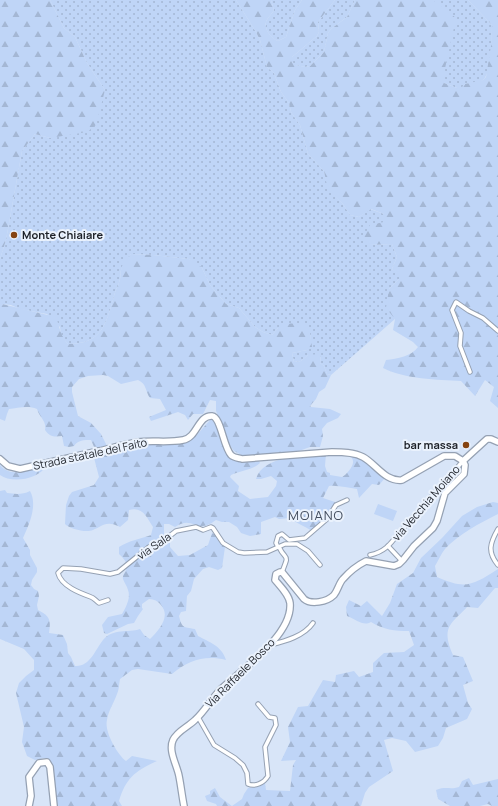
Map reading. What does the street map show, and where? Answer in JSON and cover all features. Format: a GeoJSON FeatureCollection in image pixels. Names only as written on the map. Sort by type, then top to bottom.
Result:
{"type":"FeatureCollection","features":[{"type":"Feature","properties":{"kind":"street"},"geometry":{"type":"LineString","coordinates":[[470,372],[460,346],[461,333],[452,310],[456,302],[483,318],[498,332]]}},
{"type":"Feature","properties":{"kind":"street","name":"Strada statale del Faito"},"geometry":{"type":"LineString","coordinates":[[0,459],[8,466],[20,469],[138,442],[183,440],[192,437],[201,422],[206,417],[212,416],[216,417],[219,422],[224,443],[231,454],[234,457],[242,459],[343,452],[363,457],[386,475],[397,481],[402,480],[444,456],[455,456],[463,461]]}},
{"type":"Feature","properties":{"kind":"street"},"geometry":{"type":"LineString","coordinates":[[347,500],[336,505],[327,519],[305,538],[290,540],[282,534],[278,536],[276,543],[287,558],[282,572],[308,602],[312,603],[329,599],[335,594],[341,580],[366,561],[394,566],[399,564],[414,546],[434,528],[447,490],[464,474],[465,465],[463,461],[487,439],[498,442]]}},
{"type":"Feature","properties":{"kind":"street","name":"via Vecchia Moiano"},"geometry":{"type":"LineString","coordinates":[[370,555],[383,551],[388,546],[463,461]]}},
{"type":"Feature","properties":{"kind":"street","name":"via Sala"},"geometry":{"type":"LineString","coordinates":[[108,600],[99,603],[91,597],[64,583],[58,573],[63,568],[73,568],[110,574],[118,572],[149,547],[162,542],[176,531],[196,528],[203,530],[211,527],[213,528],[224,543],[238,552],[267,552],[278,547]]}},
{"type":"Feature","properties":{"kind":"street"},"geometry":{"type":"LineString","coordinates":[[498,529],[492,541],[490,552],[492,559],[498,565]]}},
{"type":"Feature","properties":{"kind":"street"},"geometry":{"type":"LineString","coordinates":[[278,547],[285,544],[296,544],[308,551],[320,565]]}},
{"type":"Feature","properties":{"kind":"street","name":"via Vecchia Moiano"},"geometry":{"type":"LineString","coordinates":[[388,546],[402,561]]}},
{"type":"Feature","properties":{"kind":"street","name":"Via Raffaele Bosco"},"geometry":{"type":"LineString","coordinates":[[184,806],[179,775],[172,750],[172,743],[178,734],[198,717],[220,690],[275,639],[285,622],[290,607],[288,598],[275,580],[276,574],[282,572]]}},
{"type":"Feature","properties":{"kind":"street"},"geometry":{"type":"LineString","coordinates":[[269,646],[287,641],[299,635],[309,629],[313,623]]}},
{"type":"Feature","properties":{"kind":"street"},"geometry":{"type":"LineString","coordinates":[[198,717],[214,745],[231,755],[243,765],[247,773],[248,784],[256,785],[264,781],[268,776],[265,747],[276,723],[275,718],[269,717],[258,704]]}},
{"type":"Feature","properties":{"kind":"street"},"geometry":{"type":"LineString","coordinates":[[29,806],[31,796],[29,777],[39,763],[43,761],[50,767],[54,806]]}},
{"type":"Feature","properties":{"kind":"green space"},"geometry":{"type":"Polygon","coordinates":[[[0,0],[50,0],[64,28],[75,37],[87,63],[105,90],[96,125],[87,132],[50,138],[35,134],[22,151],[6,240],[0,259],[0,0]]]}},
{"type":"Feature","properties":{"kind":"green space"},"geometry":{"type":"Polygon","coordinates":[[[50,0],[236,0],[260,40],[267,67],[274,73],[281,92],[289,103],[291,112],[300,125],[308,154],[324,171],[329,190],[343,204],[350,215],[359,217],[370,209],[384,214],[384,222],[369,245],[392,244],[397,257],[392,269],[399,274],[399,279],[389,289],[395,319],[331,375],[327,374],[324,366],[320,363],[321,356],[308,355],[301,361],[294,362],[292,353],[307,350],[311,344],[310,333],[278,328],[272,335],[263,332],[255,327],[239,308],[226,304],[210,285],[202,268],[189,259],[131,254],[121,270],[120,278],[108,315],[101,330],[95,336],[79,343],[68,344],[61,336],[60,327],[47,314],[1,304],[0,259],[6,240],[22,151],[35,134],[50,138],[105,90],[87,63],[75,37],[64,28],[50,0]]]}},
{"type":"Feature","properties":{"kind":"green space"},"geometry":{"type":"Polygon","coordinates":[[[236,0],[271,0],[274,10],[267,20],[266,28],[271,36],[278,41],[286,37],[295,10],[302,0],[335,0],[318,22],[319,32],[317,36],[292,57],[292,62],[296,65],[305,67],[310,66],[324,52],[328,33],[347,17],[355,0],[433,0],[456,18],[444,73],[444,83],[457,88],[462,87],[465,84],[483,80],[486,77],[491,46],[492,25],[468,0],[498,0],[498,408],[490,401],[494,387],[485,380],[475,396],[461,381],[411,377],[383,368],[386,360],[408,355],[418,347],[413,342],[393,330],[395,319],[386,308],[389,289],[399,279],[399,275],[392,269],[397,257],[392,244],[369,245],[363,238],[370,225],[384,222],[384,214],[371,209],[359,217],[350,215],[343,204],[328,190],[324,171],[308,154],[300,125],[291,112],[289,103],[281,92],[274,73],[267,67],[260,40],[256,32],[236,0]]]}},
{"type":"Feature","properties":{"kind":"green space"},"geometry":{"type":"Polygon","coordinates":[[[271,0],[302,0],[295,10],[286,37],[278,41],[271,36],[266,28],[267,20],[274,10],[271,0]]]}},
{"type":"Feature","properties":{"kind":"green space"},"geometry":{"type":"Polygon","coordinates":[[[335,0],[355,0],[347,17],[328,33],[324,52],[310,66],[305,67],[295,65],[292,62],[292,57],[317,36],[319,32],[318,22],[335,0]]]}},
{"type":"Feature","properties":{"kind":"green space"},"geometry":{"type":"Polygon","coordinates":[[[433,0],[468,0],[492,25],[488,71],[483,80],[465,84],[462,88],[457,88],[444,83],[444,73],[433,0]]]}},
{"type":"Feature","properties":{"kind":"green space"},"geometry":{"type":"Polygon","coordinates":[[[131,254],[189,259],[196,262],[202,268],[210,285],[226,304],[239,308],[255,327],[263,332],[272,335],[278,328],[287,324],[296,323],[305,325],[309,328],[312,347],[307,350],[292,353],[294,362],[301,361],[308,355],[320,354],[320,363],[324,366],[327,374],[331,375],[325,388],[319,392],[316,399],[310,406],[330,409],[341,414],[338,418],[327,423],[322,429],[323,436],[320,447],[310,447],[279,455],[243,456],[234,451],[227,441],[216,411],[216,401],[210,400],[203,414],[193,414],[188,420],[185,415],[178,412],[151,421],[149,417],[166,410],[160,399],[150,398],[144,386],[138,380],[121,384],[108,376],[103,375],[88,376],[79,379],[72,387],[72,392],[78,416],[91,423],[101,434],[107,446],[95,449],[91,440],[84,440],[79,441],[74,446],[64,446],[62,436],[52,436],[45,430],[44,422],[37,409],[34,408],[23,407],[9,409],[5,421],[0,419],[0,295],[2,304],[56,317],[65,341],[68,344],[79,343],[95,336],[101,330],[108,315],[122,268],[125,261],[131,254]]]}},
{"type":"Feature","properties":{"kind":"green space"},"geometry":{"type":"Polygon","coordinates":[[[210,420],[214,420],[222,443],[232,458],[242,462],[259,461],[260,463],[254,467],[231,475],[230,477],[239,486],[238,491],[250,499],[268,497],[276,486],[277,481],[271,476],[256,479],[260,471],[267,465],[276,461],[296,456],[326,454],[325,466],[327,472],[330,473],[330,475],[342,477],[348,472],[353,463],[350,455],[365,461],[385,478],[379,485],[372,484],[359,498],[357,489],[329,486],[323,498],[335,502],[331,515],[312,531],[290,518],[279,519],[275,517],[261,522],[261,534],[250,536],[241,533],[237,527],[229,522],[216,520],[203,526],[186,523],[175,527],[169,524],[164,524],[164,535],[170,540],[170,547],[178,556],[190,555],[208,545],[212,533],[216,535],[225,547],[222,568],[218,570],[209,567],[203,569],[194,579],[191,591],[187,596],[186,611],[181,612],[179,616],[182,625],[195,629],[198,636],[211,643],[221,651],[226,660],[211,658],[198,660],[185,665],[172,674],[138,669],[132,670],[120,679],[118,692],[107,720],[107,730],[109,736],[122,758],[126,761],[132,756],[157,761],[137,772],[128,781],[119,801],[122,806],[56,806],[54,768],[52,763],[44,758],[35,760],[27,756],[22,742],[24,727],[16,693],[19,683],[34,670],[34,660],[24,649],[0,639],[0,491],[5,490],[7,493],[18,494],[30,491],[33,509],[23,538],[30,550],[30,555],[37,568],[37,572],[31,585],[38,591],[38,610],[45,614],[49,619],[49,633],[63,635],[67,644],[68,653],[75,666],[80,666],[85,664],[92,657],[107,636],[116,632],[140,629],[144,635],[150,639],[163,623],[165,614],[159,602],[149,599],[142,604],[143,609],[134,623],[128,624],[107,634],[104,633],[102,625],[108,617],[122,614],[128,599],[129,593],[123,580],[123,575],[127,565],[119,554],[119,547],[151,535],[153,527],[141,511],[134,509],[129,510],[128,520],[120,527],[113,524],[108,524],[90,531],[74,529],[65,524],[66,505],[69,496],[72,492],[94,485],[99,477],[93,454],[131,445],[187,441],[196,436],[210,420]]]}},
{"type":"Feature","properties":{"kind":"green space"},"geometry":{"type":"Polygon","coordinates":[[[0,465],[5,469],[16,472],[29,471],[46,466],[38,474],[32,477],[18,480],[5,478],[0,475],[0,465]]]}},
{"type":"Feature","properties":{"kind":"green space"},"geometry":{"type":"Polygon","coordinates":[[[493,502],[498,503],[498,514],[457,538],[445,549],[435,566],[437,577],[462,584],[475,582],[498,569],[498,588],[495,588],[478,608],[467,607],[453,622],[448,631],[449,644],[453,655],[463,657],[473,681],[463,685],[468,703],[472,709],[467,719],[446,728],[443,738],[438,746],[415,752],[406,741],[392,738],[384,740],[393,771],[369,787],[365,793],[361,806],[232,806],[242,799],[248,788],[259,787],[265,783],[266,790],[290,791],[293,765],[296,760],[281,761],[290,742],[288,727],[298,707],[308,706],[323,680],[335,682],[336,675],[354,671],[359,677],[373,672],[373,663],[384,653],[404,652],[414,645],[409,631],[389,630],[371,622],[365,624],[362,623],[347,616],[346,607],[349,600],[361,606],[367,601],[382,616],[390,603],[397,584],[413,573],[421,558],[462,516],[477,507],[493,502]]]}},
{"type":"Feature","properties":{"kind":"green space"},"geometry":{"type":"Polygon","coordinates":[[[378,504],[397,511],[393,521],[374,514],[378,504]]]}},
{"type":"Feature","properties":{"kind":"green space"},"geometry":{"type":"Polygon","coordinates":[[[469,778],[473,785],[498,779],[498,806],[488,804],[480,806],[450,806],[438,799],[436,790],[459,787],[462,781],[469,778]]]}},
{"type":"Feature","properties":{"kind":"green space"},"geometry":{"type":"Polygon","coordinates":[[[215,788],[220,797],[232,806],[217,806],[216,804],[207,801],[205,796],[210,794],[210,791],[215,788]]]}},
{"type":"Feature","properties":{"kind":"place","name":"Monte Chiaiare"},"geometry":{"type":"Point","coordinates":[14,235]}},
{"type":"Feature","properties":{"kind":"place","name":"bar massa"},"geometry":{"type":"Point","coordinates":[466,445]}},
{"type":"Feature","properties":{"kind":"district","name":"MOIANO"},"geometry":{"type":"Point","coordinates":[316,515]}}]}
